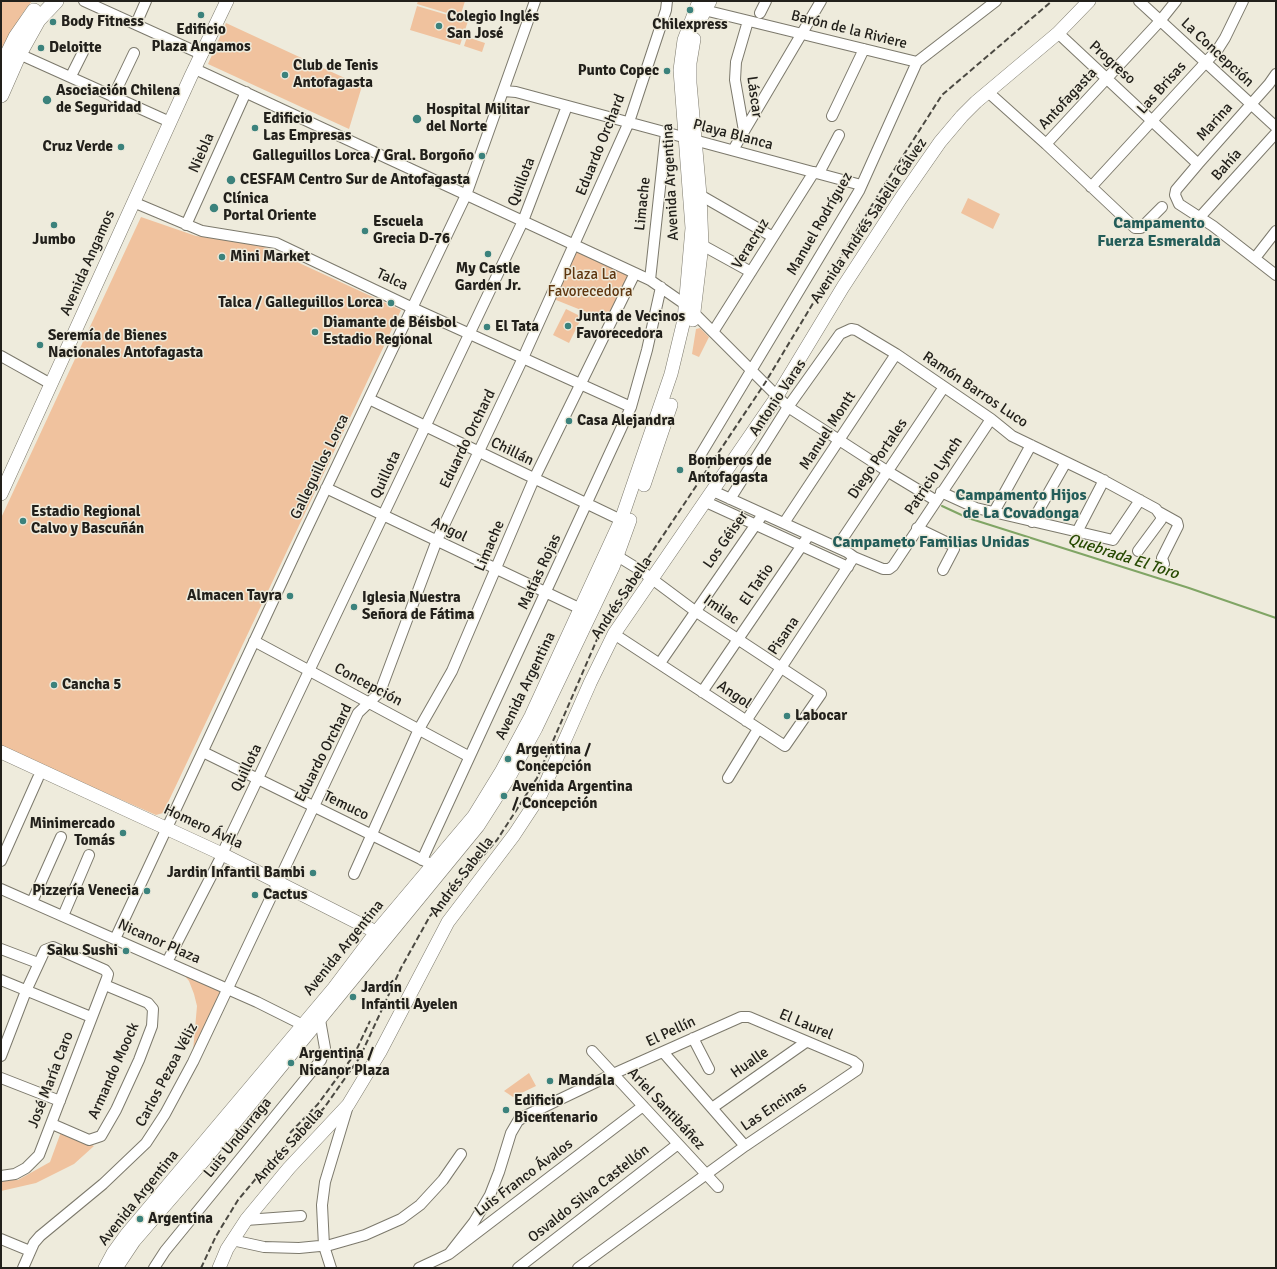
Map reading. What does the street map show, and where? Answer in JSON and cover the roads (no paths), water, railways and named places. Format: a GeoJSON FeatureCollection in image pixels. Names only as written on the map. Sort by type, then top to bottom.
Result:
{"type":"FeatureCollection","features":[{"type":"Feature","properties":{"kind":"highway"},"geometry":{"type":"LineString","coordinates":[[1,68],[26,20],[42,1]]}},
{"type":"Feature","properties":{"kind":"highway"},"geometry":{"type":"LineString","coordinates":[[1,95],[19,54],[38,20],[56,1]]}},
{"type":"Feature","properties":{"kind":"main road","name":"Avenida Angamos"},"geometry":{"type":"LineString","coordinates":[[203,50],[205,38],[222,1]]}},
{"type":"Feature","properties":{"kind":"main road","name":"Avenida Angamos"},"geometry":{"type":"LineString","coordinates":[[1,494],[133,202],[227,1]]}},
{"type":"Feature","properties":{"kind":"main road","name":"Avenida Andrés Sabella Gálvez"},"geometry":{"type":"LineString","coordinates":[[709,496],[777,396],[839,293],[905,192],[951,128],[988,92],[1058,33],[1090,1]]}},
{"type":"Feature","properties":{"kind":"main road","name":"Avenida Argentina"},"geometry":{"type":"LineString","coordinates":[[116,1268],[134,1241],[206,1158],[320,1020],[380,938],[427,862],[474,816],[501,772],[532,716],[581,609],[614,550],[621,520],[671,374],[684,320],[690,309],[692,228],[690,63],[695,32],[705,4]]}},
{"type":"Feature","properties":{"kind":"main road","name":"Avenida Argentina"},"geometry":{"type":"LineString","coordinates":[[105,1268],[113,1253],[126,1235],[303,1025],[478,826],[508,780],[536,728],[596,603],[614,550],[664,429],[680,375],[702,245],[700,195],[690,139]]}},
{"type":"Feature","properties":{"kind":"main road","name":"Andrés Sabella"},"geometry":{"type":"LineString","coordinates":[[219,1268],[232,1240],[246,1220],[289,1168],[348,1105],[380,1052],[448,922],[514,835],[541,794],[587,690],[614,634],[709,496]]}},
{"type":"Feature","properties":{"kind":"main road","name":"Homero Ávila"},"geometry":{"type":"LineString","coordinates":[[1,752],[278,885],[380,938]]}},
{"type":"Feature","properties":{"kind":"main road","name":"Homero Ávila"},"geometry":{"type":"LineString","coordinates":[[1,761],[165,831]]}},
{"type":"Feature","properties":{"kind":"street"},"geometry":{"type":"LineString","coordinates":[[84,1],[136,24],[203,50]]}},
{"type":"Feature","properties":{"kind":"street"},"geometry":{"type":"LineString","coordinates":[[136,24],[146,1]]}},
{"type":"Feature","properties":{"kind":"street","name":"Galleguillos Lorca"},"geometry":{"type":"LineString","coordinates":[[115,939],[326,488],[466,195],[535,1]]}},
{"type":"Feature","properties":{"kind":"street","name":"Eduardo Orchard"},"geometry":{"type":"LineString","coordinates":[[278,885],[313,806],[358,713],[380,692],[437,540],[575,245],[629,122],[666,10],[667,1]]}},
{"type":"Feature","properties":{"kind":"street"},"geometry":{"type":"LineString","coordinates":[[760,13],[766,1]]}},
{"type":"Feature","properties":{"kind":"street"},"geometry":{"type":"LineString","coordinates":[[733,150],[821,1]]}},
{"type":"Feature","properties":{"kind":"street","name":"Manuel Rodríguez"},"geometry":{"type":"LineString","coordinates":[[698,459],[859,191],[917,62],[996,1]]}},
{"type":"Feature","properties":{"kind":"street","name":"La Concepción"},"geometry":{"type":"LineString","coordinates":[[1139,1],[1276,127]]}},
{"type":"Feature","properties":{"kind":"street","name":"Antofagasta"},"geometry":{"type":"LineString","coordinates":[[1046,144],[1160,21],[1176,1]]}},
{"type":"Feature","properties":{"kind":"street","name":"Las Brisas"},"geometry":{"type":"LineString","coordinates":[[1091,187],[1223,44],[1243,1]]}},
{"type":"Feature","properties":{"kind":"street","name":"Barón de la Riviere"},"geometry":{"type":"LineString","coordinates":[[705,4],[748,21],[917,62]]}},
{"type":"Feature","properties":{"kind":"street","name":"Láscar"},"geometry":{"type":"LineString","coordinates":[[744,131],[735,80],[736,62],[748,21]]}},
{"type":"Feature","properties":{"kind":"street","name":"Progreso"},"geometry":{"type":"LineString","coordinates":[[1058,33],[1153,120],[1198,164]]}},
{"type":"Feature","properties":{"kind":"street"},"geometry":{"type":"LineString","coordinates":[[16,37],[15,46],[19,54],[71,76],[170,122]]}},
{"type":"Feature","properties":{"kind":"street"},"geometry":{"type":"LineString","coordinates":[[832,116],[864,49]]}},
{"type":"Feature","properties":{"kind":"street"},"geometry":{"type":"LineString","coordinates":[[71,76],[84,52]]}},
{"type":"Feature","properties":{"kind":"street"},"geometry":{"type":"LineString","coordinates":[[113,96],[134,53]]}},
{"type":"Feature","properties":{"kind":"street"},"geometry":{"type":"LineString","coordinates":[[195,69],[650,280],[690,309],[788,407],[887,471],[938,496],[976,508],[1113,540],[1140,500]]}},
{"type":"Feature","properties":{"kind":"street","name":"Marina"},"geometry":{"type":"LineString","coordinates":[[1200,216],[1179,204],[1176,200],[1176,190],[1269,84],[1276,74]]}},
{"type":"Feature","properties":{"kind":"street","name":"Playa Blanca"},"geometry":{"type":"LineString","coordinates":[[504,91],[516,92],[861,185]]}},
{"type":"Feature","properties":{"kind":"street","name":"Niebla"},"geometry":{"type":"LineString","coordinates":[[186,225],[246,92]]}},
{"type":"Feature","properties":{"kind":"street"},"geometry":{"type":"LineString","coordinates":[[988,92],[1046,144],[1135,228],[1141,228],[1162,207]]}},
{"type":"Feature","properties":{"kind":"street","name":"Quillota"},"geometry":{"type":"LineString","coordinates":[[167,962],[220,857],[310,671],[523,221],[568,106]]}},
{"type":"Feature","properties":{"kind":"street","name":"Limache"},"geometry":{"type":"LineString","coordinates":[[650,280],[666,132]]}},
{"type":"Feature","properties":{"kind":"street","name":"Bahía"},"geometry":{"type":"LineString","coordinates":[[1200,216],[1276,133]]}},
{"type":"Feature","properties":{"kind":"street","name":"Veracruz"},"geometry":{"type":"LineString","coordinates":[[713,332],[839,135]]}},
{"type":"Feature","properties":{"kind":"street"},"geometry":{"type":"LineString","coordinates":[[700,195],[773,237]]}},
{"type":"Feature","properties":{"kind":"street","name":"Talca"},"geometry":{"type":"LineString","coordinates":[[133,202],[202,232],[276,242],[470,334],[631,407]]}},
{"type":"Feature","properties":{"kind":"street"},"geometry":{"type":"LineString","coordinates":[[1200,216],[1276,275]]}},
{"type":"Feature","properties":{"kind":"street"},"geometry":{"type":"LineString","coordinates":[[1255,258],[1276,231]]}},
{"type":"Feature","properties":{"kind":"street"},"geometry":{"type":"LineString","coordinates":[[702,245],[751,272]]}},
{"type":"Feature","properties":{"kind":"street","name":"Limache"},"geometry":{"type":"LineString","coordinates":[[354,874],[419,729],[452,671],[534,479],[635,273]]}},
{"type":"Feature","properties":{"kind":"street","name":"Matías Rojas"},"geometry":{"type":"LineString","coordinates":[[427,862],[468,756],[588,504],[631,407],[647,350],[661,288]]}},
{"type":"Feature","properties":{"kind":"street","name":"Ramón Barros Luco"},"geometry":{"type":"LineString","coordinates":[[840,334],[851,329],[856,330],[896,354],[991,419],[1012,436],[1104,480],[1176,522],[1178,526],[1162,558],[1164,564]]}},
{"type":"Feature","properties":{"kind":"street","name":"Antonio Varas"},"geometry":{"type":"LineString","coordinates":[[730,499],[788,407],[840,334]]}},
{"type":"Feature","properties":{"kind":"street","name":"Manuel Montt"},"geometry":{"type":"LineString","coordinates":[[784,524],[896,354]]}},
{"type":"Feature","properties":{"kind":"street"},"geometry":{"type":"LineString","coordinates":[[1,356],[51,384]]}},
{"type":"Feature","properties":{"kind":"street","name":"Diego Portales"},"geometry":{"type":"LineString","coordinates":[[837,547],[944,388]]}},
{"type":"Feature","properties":{"kind":"street","name":"Chillán"},"geometry":{"type":"LineString","coordinates":[[369,399],[621,520]]}},
{"type":"Feature","properties":{"kind":"street","name":"Patricio Lynch"},"geometry":{"type":"LineString","coordinates":[[854,557],[883,569],[889,569],[893,566],[938,496],[991,419]]}},
{"type":"Feature","properties":{"kind":"street"},"geometry":{"type":"LineString","coordinates":[[994,512],[1031,445]]}},
{"type":"Feature","properties":{"kind":"street"},"geometry":{"type":"LineString","coordinates":[[1032,522],[1066,462]]}},
{"type":"Feature","properties":{"kind":"street"},"geometry":{"type":"LineString","coordinates":[[1077,532],[1104,480]]}},
{"type":"Feature","properties":{"kind":"street","name":"Angol"},"geometry":{"type":"LineString","coordinates":[[326,488],[581,609]]}},
{"type":"Feature","properties":{"kind":"street"},"geometry":{"type":"LineString","coordinates":[[709,496],[730,499],[837,547],[854,557]]}},
{"type":"Feature","properties":{"kind":"street"},"geometry":{"type":"LineString","coordinates":[[709,496],[755,525],[848,567]]}},
{"type":"Feature","properties":{"kind":"street"},"geometry":{"type":"LineString","coordinates":[[1138,551],[1161,520],[1162,516],[1159,512]]}},
{"type":"Feature","properties":{"kind":"street","name":"Los Géiser"},"geometry":{"type":"LineString","coordinates":[[660,664],[763,514]]}},
{"type":"Feature","properties":{"kind":"street"},"geometry":{"type":"LineString","coordinates":[[917,528],[952,545],[954,549],[943,570]]}},
{"type":"Feature","properties":{"kind":"street","name":"El Tatio"},"geometry":{"type":"LineString","coordinates":[[702,692],[809,535]]}},
{"type":"Feature","properties":{"kind":"street","name":"Imilac"},"geometry":{"type":"LineString","coordinates":[[614,550],[695,611],[780,669],[820,694],[785,746]]}},
{"type":"Feature","properties":{"kind":"street","name":"Pisana"},"geometry":{"type":"LineString","coordinates":[[746,721],[854,557]]}},
{"type":"Feature","properties":{"kind":"street","name":"Angol"},"geometry":{"type":"LineString","coordinates":[[614,634],[785,746]]}},
{"type":"Feature","properties":{"kind":"street","name":"Concepción"},"geometry":{"type":"LineString","coordinates":[[254,641],[468,756]]}},
{"type":"Feature","properties":{"kind":"street","name":"Angol"},"geometry":{"type":"LineString","coordinates":[[728,778],[758,729]]}},
{"type":"Feature","properties":{"kind":"street","name":"Temuco"},"geometry":{"type":"LineString","coordinates":[[203,752],[427,862]]}},
{"type":"Feature","properties":{"kind":"street"},"geometry":{"type":"LineString","coordinates":[[1,860],[38,778]]}},
{"type":"Feature","properties":{"kind":"street"},"geometry":{"type":"LineString","coordinates":[[32,902],[61,837]]}},
{"type":"Feature","properties":{"kind":"street"},"geometry":{"type":"LineString","coordinates":[[63,916],[89,855]]}},
{"type":"Feature","properties":{"kind":"street","name":"Carlos Pezoa Véliz"},"geometry":{"type":"LineString","coordinates":[[23,1268],[30,1251],[40,1236],[103,1184],[146,1143],[165,1114],[278,885]]}},
{"type":"Feature","properties":{"kind":"street","name":"Nicanor Plaza"},"geometry":{"type":"LineString","coordinates":[[1,889],[228,989],[303,1025]]}},
{"type":"Feature","properties":{"kind":"street","name":"José María Caro"},"geometry":{"type":"LineString","coordinates":[[1,1176],[15,1174],[39,1155],[108,974],[105,970],[54,947],[45,950],[38,963]]}},
{"type":"Feature","properties":{"kind":"street"},"geometry":{"type":"LineString","coordinates":[[1,949],[38,963],[1,1056]]}},
{"type":"Feature","properties":{"kind":"street"},"geometry":{"type":"LineString","coordinates":[[1,980],[91,1017]]}},
{"type":"Feature","properties":{"kind":"street","name":"Armando Moock"},"geometry":{"type":"LineString","coordinates":[[52,1124],[89,1140],[100,1136],[116,1110],[139,1060],[152,1026],[154,1014],[148,1003],[105,985]]}},
{"type":"Feature","properties":{"kind":"street","name":"El Pellín"},"geometry":{"type":"LineString","coordinates":[[449,1254],[474,1222],[490,1195],[500,1172],[511,1133],[518,1121],[529,1114],[613,1074],[741,1017]]}},
{"type":"Feature","properties":{"kind":"street","name":"El Laurel"},"geometry":{"type":"LineString","coordinates":[[741,1017],[749,1018],[853,1061],[858,1065]]}},
{"type":"Feature","properties":{"kind":"street","name":"Luis Undurraga"},"geometry":{"type":"LineString","coordinates":[[154,1268],[170,1245],[320,1060],[325,1048],[320,1020]]}},
{"type":"Feature","properties":{"kind":"street"},"geometry":{"type":"LineString","coordinates":[[693,1038],[709,1069]]}},
{"type":"Feature","properties":{"kind":"street","name":"Hualle"},"geometry":{"type":"LineString","coordinates":[[712,1108],[806,1042]]}},
{"type":"Feature","properties":{"kind":"street","name":"Ariel Santibáñez"},"geometry":{"type":"LineString","coordinates":[[592,1051],[718,1187]]}},
{"type":"Feature","properties":{"kind":"street"},"geometry":{"type":"LineString","coordinates":[[663,1052],[745,1146]]}},
{"type":"Feature","properties":{"kind":"street","name":"Las Encinas"},"geometry":{"type":"LineString","coordinates":[[578,1268],[745,1146],[857,1070],[858,1065]]}},
{"type":"Feature","properties":{"kind":"street"},"geometry":{"type":"LineString","coordinates":[[1,1078],[60,1101]]}},
{"type":"Feature","properties":{"kind":"street"},"geometry":{"type":"LineString","coordinates":[[331,1268],[324,1246],[322,1205],[325,1182],[348,1105]]}},
{"type":"Feature","properties":{"kind":"street","name":"Luis Franco Ávalos"},"geometry":{"type":"LineString","coordinates":[[419,1268],[449,1254],[643,1106]]}},
{"type":"Feature","properties":{"kind":"street","name":"Osvaldo Silva Castellón"},"geometry":{"type":"LineString","coordinates":[[518,1268],[678,1144]]}},
{"type":"Feature","properties":{"kind":"street"},"geometry":{"type":"LineString","coordinates":[[232,1240],[282,1248],[324,1246],[365,1234],[401,1219],[420,1204],[443,1180],[461,1154]]}},
{"type":"Feature","properties":{"kind":"street"},"geometry":{"type":"LineString","coordinates":[[246,1220],[301,1216]]}},
{"type":"Feature","properties":{"kind":"street"},"geometry":{"type":"LineString","coordinates":[[1,1239],[30,1251]]}},
{"type":"Feature","properties":{"kind":"waterway","name":"Quebrada El Toro"},"geometry":{"type":"LineString","coordinates":[[942,506],[968,518],[1189,588],[1276,618]]}},
{"type":"Feature","properties":{"kind":"railway"},"geometry":{"type":"LineString","coordinates":[[201,1268],[216,1236],[238,1200],[269,1163],[324,1108],[360,1057],[401,968],[430,916],[497,840],[537,778],[598,637],[640,570],[765,383],[880,192],[942,95],[1052,1]]}},
{"type":"Feature","properties":{"kind":"railway"},"geometry":{"type":"LineString","coordinates":[[290,1133],[318,1104],[354,1055],[370,1021]]}},
{"type":"Feature","properties":{"kind":"place","name":"Chilexpress"},"geometry":{"type":"Point","coordinates":[690,10]}},
{"type":"Feature","properties":{"kind":"place","name":"Edificio Plaza Angamos"},"geometry":{"type":"Point","coordinates":[201,15]}},
{"type":"Feature","properties":{"kind":"place","name":"Body Fitness"},"geometry":{"type":"Point","coordinates":[53,22]}},
{"type":"Feature","properties":{"kind":"place","name":"Colegio Inglés San José"},"geometry":{"type":"Point","coordinates":[439,26]}},
{"type":"Feature","properties":{"kind":"place","name":"Deloitte"},"geometry":{"type":"Point","coordinates":[41,48]}},
{"type":"Feature","properties":{"kind":"place","name":"Punto Copec"},"geometry":{"type":"Point","coordinates":[667,71]}},
{"type":"Feature","properties":{"kind":"place","name":"Club de Tenis Antofagasta"},"geometry":{"type":"Point","coordinates":[285,75]}},
{"type":"Feature","properties":{"kind":"place","name":"Asociación Chilena de Seguridad"},"geometry":{"type":"Point","coordinates":[47,100]}},
{"type":"Feature","properties":{"kind":"place","name":"Hospital Militar del Norte"},"geometry":{"type":"Point","coordinates":[417,119]}},
{"type":"Feature","properties":{"kind":"place","name":"Edificio Las Empresas"},"geometry":{"type":"Point","coordinates":[255,128]}},
{"type":"Feature","properties":{"kind":"place","name":"Cruz Verde"},"geometry":{"type":"Point","coordinates":[121,147]}},
{"type":"Feature","properties":{"kind":"place","name":"Galleguillos Lorca / Gral. Borgoño"},"geometry":{"type":"Point","coordinates":[482,156]}},
{"type":"Feature","properties":{"kind":"place","name":"CESFAM Centro Sur de Antofagasta"},"geometry":{"type":"Point","coordinates":[231,180]}},
{"type":"Feature","properties":{"kind":"place","name":"Clínica Portal Oriente"},"geometry":{"type":"Point","coordinates":[214,208]}},
{"type":"Feature","properties":{"kind":"place","name":"Jumbo"},"geometry":{"type":"Point","coordinates":[54,225]}},
{"type":"Feature","properties":{"kind":"place","name":"Escuela Grecia D-76"},"geometry":{"type":"Point","coordinates":[365,231]}},
{"type":"Feature","properties":{"kind":"place","name":"My Castle Garden Jr."},"geometry":{"type":"Point","coordinates":[488,254]}},
{"type":"Feature","properties":{"kind":"place","name":"Mini Market"},"geometry":{"type":"Point","coordinates":[222,257]}},
{"type":"Feature","properties":{"kind":"place","name":"Talca / Galleguillos Lorca"},"geometry":{"type":"Point","coordinates":[391,303]}},
{"type":"Feature","properties":{"kind":"place","name":"Junta de Vecinos Favorecedora"},"geometry":{"type":"Point","coordinates":[568,326]}},
{"type":"Feature","properties":{"kind":"place","name":"El Tata"},"geometry":{"type":"Point","coordinates":[487,327]}},
{"type":"Feature","properties":{"kind":"place","name":"Diamante de Béisbol Estadio Regional"},"geometry":{"type":"Point","coordinates":[315,332]}},
{"type":"Feature","properties":{"kind":"place","name":"Seremía de Bienes Nacionales Antofagasta"},"geometry":{"type":"Point","coordinates":[40,345]}},
{"type":"Feature","properties":{"kind":"place","name":"Casa Alejandra"},"geometry":{"type":"Point","coordinates":[569,421]}},
{"type":"Feature","properties":{"kind":"place","name":"Bomberos de Antofagasta"},"geometry":{"type":"Point","coordinates":[680,470]}},
{"type":"Feature","properties":{"kind":"place","name":"Estadio Regional Calvo y Bascuñán"},"geometry":{"type":"Point","coordinates":[23,521]}},
{"type":"Feature","properties":{"kind":"place","name":"Almacen Tayra"},"geometry":{"type":"Point","coordinates":[290,596]}},
{"type":"Feature","properties":{"kind":"place","name":"Iglesia Nuestra Señora de Fátima"},"geometry":{"type":"Point","coordinates":[354,607]}},
{"type":"Feature","properties":{"kind":"place","name":"Cancha 5"},"geometry":{"type":"Point","coordinates":[54,685]}},
{"type":"Feature","properties":{"kind":"place","name":"Labocar"},"geometry":{"type":"Point","coordinates":[787,716]}},
{"type":"Feature","properties":{"kind":"place","name":"Argentina / Concepción"},"geometry":{"type":"Point","coordinates":[508,759]}},
{"type":"Feature","properties":{"kind":"place","name":"Avenida Argentina / Concepción"},"geometry":{"type":"Point","coordinates":[504,796]}},
{"type":"Feature","properties":{"kind":"place","name":"Minimercado Tomás"},"geometry":{"type":"Point","coordinates":[123,833]}},
{"type":"Feature","properties":{"kind":"place","name":"Jardin Infantil Bambi"},"geometry":{"type":"Point","coordinates":[313,873]}},
{"type":"Feature","properties":{"kind":"place","name":"Pizzería Venecia"},"geometry":{"type":"Point","coordinates":[147,891]}},
{"type":"Feature","properties":{"kind":"place","name":"Cactus"},"geometry":{"type":"Point","coordinates":[255,895]}},
{"type":"Feature","properties":{"kind":"place","name":"Saku Sushi"},"geometry":{"type":"Point","coordinates":[126,951]}},
{"type":"Feature","properties":{"kind":"place","name":"Jardín Infantil Ayelen"},"geometry":{"type":"Point","coordinates":[353,997]}},
{"type":"Feature","properties":{"kind":"place","name":"Argentina / Nicanor Plaza"},"geometry":{"type":"Point","coordinates":[291,1063]}},
{"type":"Feature","properties":{"kind":"place","name":"Mandala"},"geometry":{"type":"Point","coordinates":[550,1081]}},
{"type":"Feature","properties":{"kind":"place","name":"Edificio Bicentenario"},"geometry":{"type":"Point","coordinates":[506,1110]}},
{"type":"Feature","properties":{"kind":"place","name":"Argentina"},"geometry":{"type":"Point","coordinates":[140,1219]}},
{"type":"Feature","properties":{"kind":"district","name":"Campamento Fuerza Esmeralda"},"geometry":{"type":"Point","coordinates":[1159,233]}},
{"type":"Feature","properties":{"kind":"district","name":"Campamento Hijos de La Covadonga"},"geometry":{"type":"Point","coordinates":[1021,505]}},
{"type":"Feature","properties":{"kind":"district","name":"Campameto Familias Unidas"},"geometry":{"type":"Point","coordinates":[931,543]}},
{"type":"Feature","properties":{"kind":"park label","name":"Plaza La Favorecedora"},"geometry":{"type":"Point","coordinates":[590,284]}}]}
